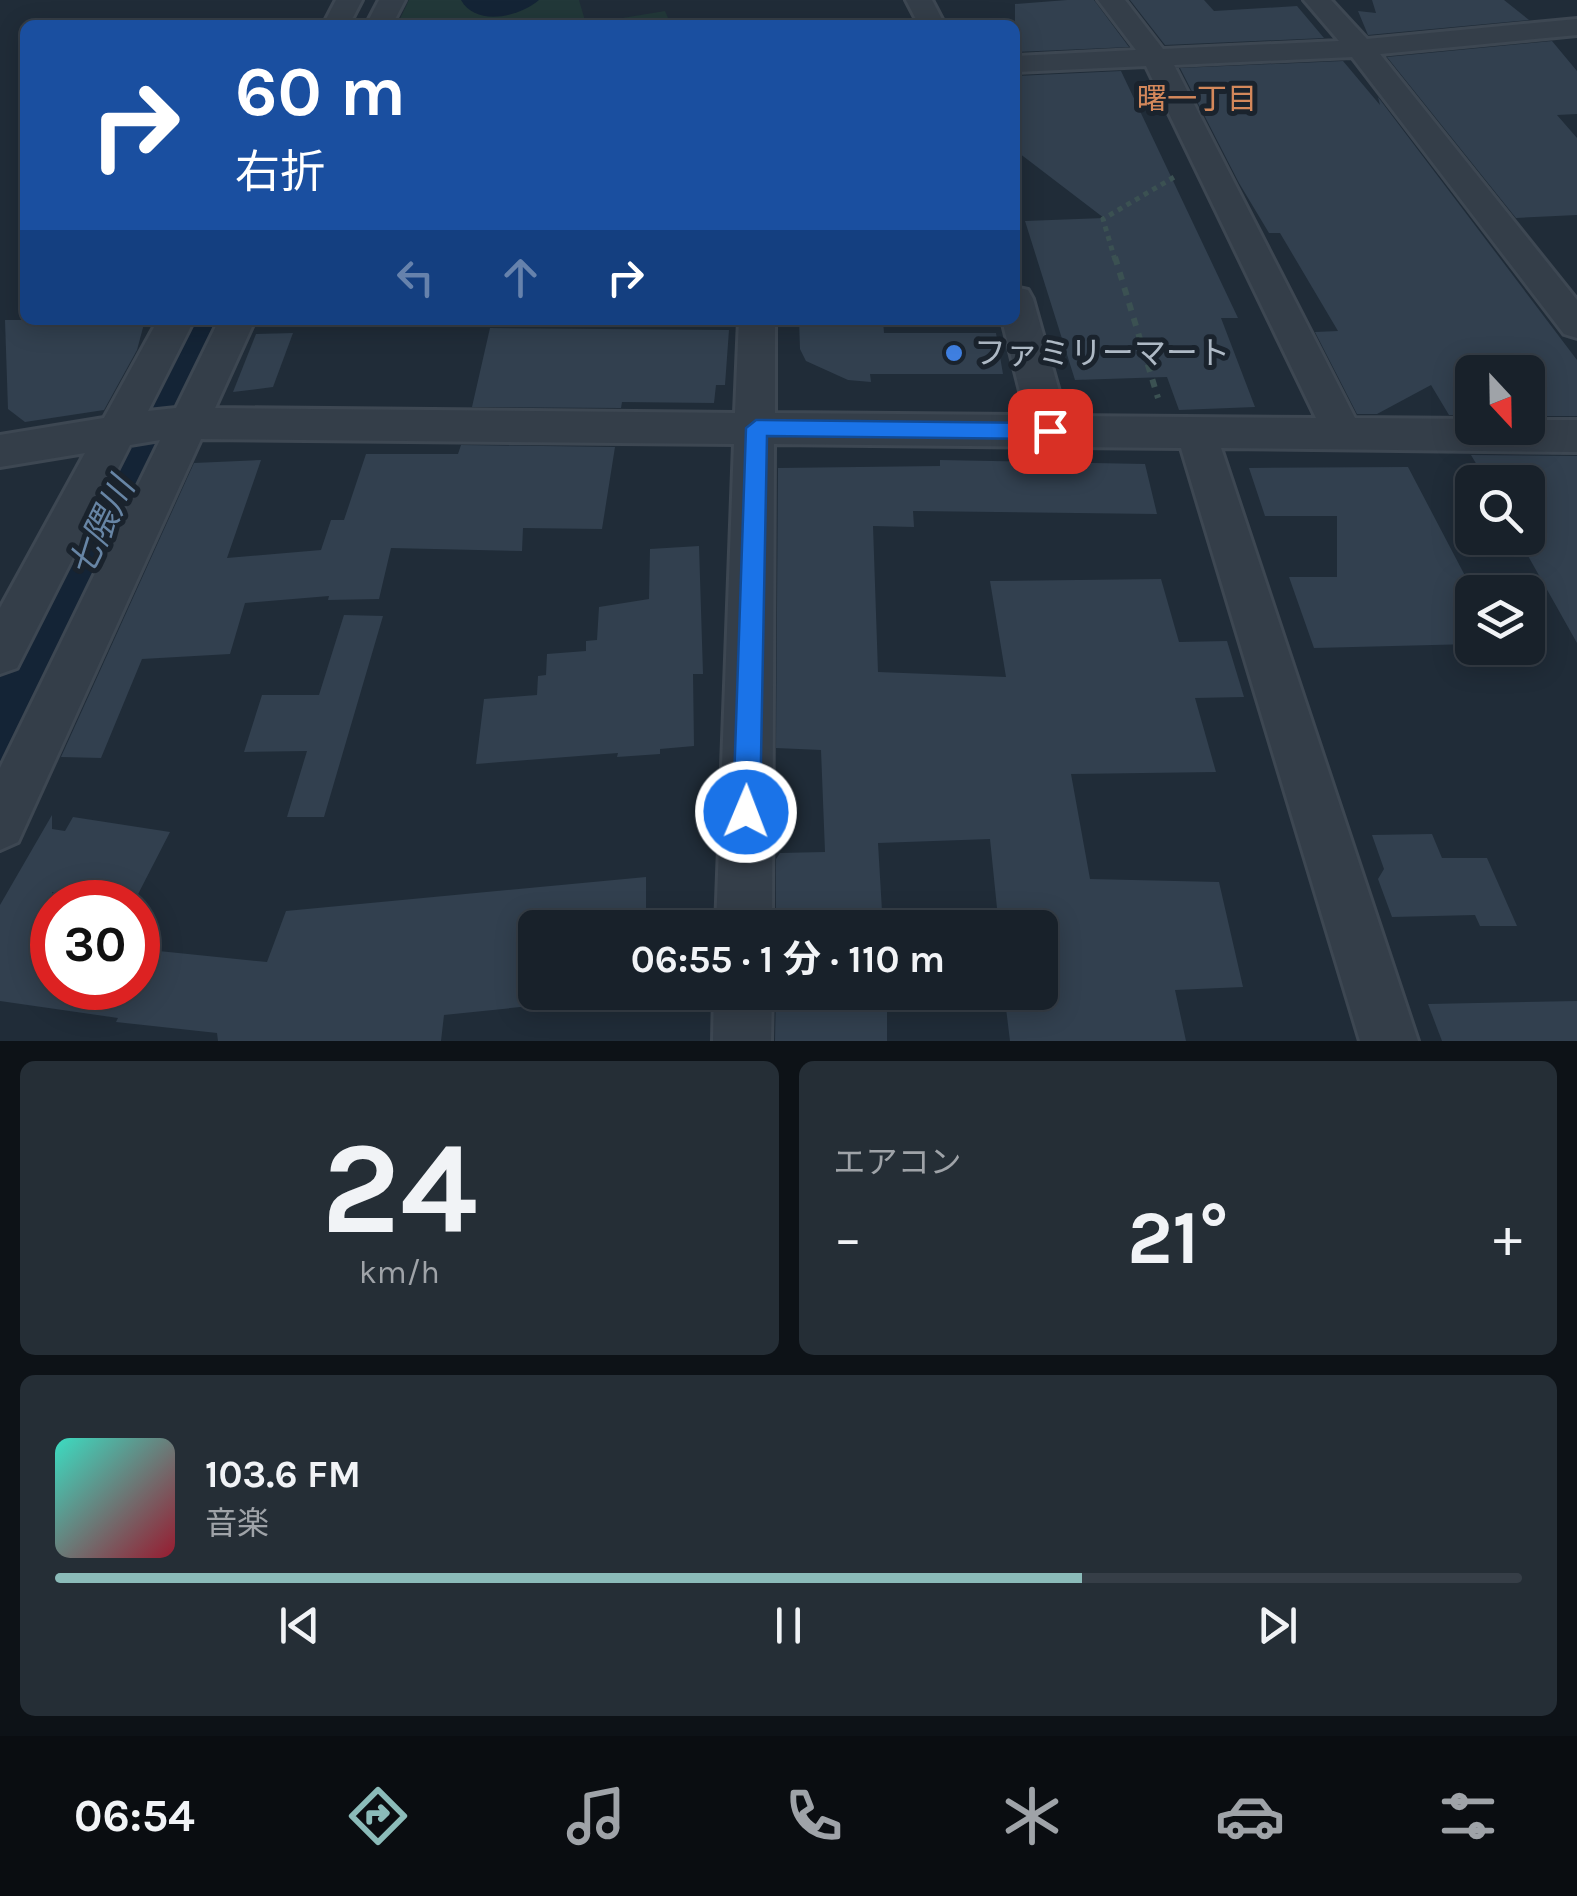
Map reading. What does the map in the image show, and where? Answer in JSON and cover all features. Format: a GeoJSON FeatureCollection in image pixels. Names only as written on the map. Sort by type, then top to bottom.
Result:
{"type":"FeatureCollection","features":[{"type":"Feature","properties":{"kind":"street"},"geometry":{"type":"LineString","coordinates":[[1111,0],[1156,58],[1342,433]]}},
{"type":"Feature","properties":{"kind":"street"},"geometry":{"type":"LineString","coordinates":[[1317,0],[1360,48],[1577,325]]}},
{"type":"Feature","properties":{"kind":"street"},"geometry":{"type":"LineString","coordinates":[[1519,0],[1567,28],[1577,50]]}},
{"type":"Feature","properties":{"kind":"street"},"geometry":{"type":"LineString","coordinates":[[1020,64],[1360,48],[1567,28]]}},
{"type":"Feature","properties":{"kind":"street"},"geometry":{"type":"LineString","coordinates":[[1020,318],[1050,431]]}},
{"type":"Feature","properties":{"kind":"street"},"geometry":{"type":"LineString","coordinates":[[0,824],[153,426],[175,325]]}},
{"type":"Feature","properties":{"kind":"street"},"geometry":{"type":"LineString","coordinates":[[0,653],[153,426],[233,325]]}},
{"type":"Feature","properties":{"kind":"street"},"geometry":{"type":"LineString","coordinates":[[744,910],[757,325]]}},
{"type":"Feature","properties":{"kind":"street"},"geometry":{"type":"LineString","coordinates":[[0,451],[153,426],[1577,436]]}},
{"type":"Feature","properties":{"kind":"street"},"geometry":{"type":"LineString","coordinates":[[1182,432],[1389,1041]]}},
{"type":"Feature","properties":{"kind":"street"},"geometry":{"type":"LineString","coordinates":[[742,1041],[743,1010]]}},
{"type":"Feature","properties":{"kind":"path"},"geometry":{"type":"LineString","coordinates":[[1182,432],[1102,219],[1206,158]]}},
{"type":"Feature","properties":{"kind":"green space"},"geometry":{"type":"Polygon","coordinates":[[[409,0],[579,0],[585,20],[399,20],[409,0]]]}},
{"type":"Feature","properties":{"kind":"green space"},"geometry":{"type":"Polygon","coordinates":[[[665,11],[669,20],[610,20],[665,11]]]}},
{"type":"Feature","properties":{"kind":"water"},"geometry":{"type":"Polygon","coordinates":[[[461,0],[539,0],[509,15],[487,16],[477,14],[461,0]]]}},
{"type":"Feature","properties":{"kind":"water"},"geometry":{"type":"Polygon","coordinates":[[[185,325],[216,325],[176,404],[142,404],[185,325]]]}},
{"type":"Feature","properties":{"kind":"water"},"geometry":{"type":"Polygon","coordinates":[[[123,448],[158,449],[0,771],[0,685],[123,448]]]}},
{"type":"Feature","properties":{"kind":"building"},"geometry":{"type":"Polygon","coordinates":[[[1094,0],[1129,47],[1020,52],[1020,20],[1015,20],[1015,4],[1094,0]]]}},
{"type":"Feature","properties":{"kind":"building"},"geometry":{"type":"Polygon","coordinates":[[[1130,0],[1204,0],[1214,11],[1297,6],[1324,38],[1165,45],[1130,0]]]}},
{"type":"Feature","properties":{"kind":"building"},"geometry":{"type":"Polygon","coordinates":[[[1372,0],[1504,0],[1529,20],[1368,35],[1358,11],[1376,13],[1372,0]]]}},
{"type":"Feature","properties":{"kind":"building"},"geometry":{"type":"Polygon","coordinates":[[[1552,41],[1577,71],[1577,114],[1557,115],[1577,138],[1577,215],[1516,218],[1387,57],[1552,41]]]}},
{"type":"Feature","properties":{"kind":"building"},"geometry":{"type":"Polygon","coordinates":[[[1343,61],[1380,105],[1378,97],[1577,360],[1577,416],[1545,416],[1545,355],[1455,355],[1455,415],[1449,415],[1431,385],[1377,414],[1357,414],[1315,332],[1338,331],[1280,233],[1269,233],[1180,68],[1343,61]]]}},
{"type":"Feature","properties":{"kind":"building"},"geometry":{"type":"Polygon","coordinates":[[[1121,71],[1238,318],[1221,318],[1255,407],[1179,410],[1167,377],[1075,380],[1025,221],[1104,218],[1020,154],[1020,76],[1121,71]]]}},
{"type":"Feature","properties":{"kind":"building"},"geometry":{"type":"Polygon","coordinates":[[[5,320],[20,320],[20,325],[144,325],[137,350],[104,410],[25,422],[8,409],[5,320]]]}},
{"type":"Feature","properties":{"kind":"building"},"geometry":{"type":"Polygon","coordinates":[[[799,325],[883,325],[884,333],[996,333],[1003,374],[870,374],[871,382],[848,380],[806,361],[800,349],[799,325]]]}},
{"type":"Feature","properties":{"kind":"building"},"geometry":{"type":"Polygon","coordinates":[[[490,328],[729,330],[725,385],[716,385],[714,403],[622,402],[621,408],[472,407],[490,328]]]}},
{"type":"Feature","properties":{"kind":"building"},"geometry":{"type":"Polygon","coordinates":[[[293,333],[273,387],[233,392],[256,334],[293,333]]]}},
{"type":"Feature","properties":{"kind":"building"},"geometry":{"type":"Polygon","coordinates":[[[461,445],[615,447],[602,529],[523,528],[522,551],[391,548],[379,599],[328,600],[329,596],[245,603],[230,654],[142,659],[101,758],[61,757],[194,463],[261,460],[227,558],[321,550],[331,520],[344,520],[366,454],[458,454],[461,445]]]}},
{"type":"Feature","properties":{"kind":"building"},"geometry":{"type":"Polygon","coordinates":[[[1471,455],[1577,456],[1577,643],[1545,586],[1545,575],[1539,575],[1528,555],[1545,555],[1545,465],[1477,465],[1471,455]]]}},
{"type":"Feature","properties":{"kind":"building"},"geometry":{"type":"Polygon","coordinates":[[[940,460],[1145,464],[1157,514],[913,511],[914,527],[873,526],[878,672],[1006,677],[990,581],[1161,579],[1179,642],[1227,641],[1244,697],[1195,698],[1216,772],[1071,774],[1090,879],[1219,882],[1243,987],[1175,990],[1186,1041],[1010,1041],[1006,1010],[1058,1010],[1058,910],[997,910],[990,839],[878,843],[882,910],[776,910],[776,859],[780,853],[825,852],[821,750],[776,748],[778,468],[940,466],[940,460]]]}},
{"type":"Feature","properties":{"kind":"building"},"geometry":{"type":"Polygon","coordinates":[[[1408,467],[1465,575],[1455,575],[1455,644],[1314,648],[1289,577],[1337,577],[1337,516],[1265,516],[1249,468],[1408,467]]]}},
{"type":"Feature","properties":{"kind":"building"},"geometry":{"type":"Polygon","coordinates":[[[699,546],[703,674],[693,674],[694,746],[660,749],[660,754],[617,757],[618,753],[476,764],[484,699],[537,695],[538,676],[546,675],[547,654],[586,651],[586,641],[597,640],[599,607],[649,599],[650,549],[699,546]]]}},
{"type":"Feature","properties":{"kind":"building"},"geometry":{"type":"Polygon","coordinates":[[[344,615],[383,616],[324,817],[287,817],[307,751],[244,752],[262,695],[319,695],[344,615]]]}},
{"type":"Feature","properties":{"kind":"building"},"geometry":{"type":"Polygon","coordinates":[[[52,815],[52,829],[65,831],[73,817],[170,832],[145,880],[30,880],[30,1005],[0,1001],[0,905],[52,815]]]}},
{"type":"Feature","properties":{"kind":"building"},"geometry":{"type":"Polygon","coordinates":[[[1432,834],[1442,858],[1487,858],[1517,926],[1480,926],[1475,915],[1392,917],[1378,879],[1384,869],[1372,835],[1432,834]]]}},
{"type":"Feature","properties":{"kind":"building"},"geometry":{"type":"Polygon","coordinates":[[[646,877],[646,910],[518,910],[518,1007],[444,1015],[441,1041],[218,1041],[217,1033],[116,1022],[118,1018],[62,1010],[160,1010],[160,951],[267,962],[286,911],[646,877]]]}},
{"type":"Feature","properties":{"kind":"building"},"geometry":{"type":"Polygon","coordinates":[[[1577,1001],[1577,1041],[1442,1041],[1428,1004],[1577,1001]]]}},
{"type":"Feature","properties":{"kind":"building"},"geometry":{"type":"Polygon","coordinates":[[[776,1010],[887,1010],[887,1041],[775,1041],[776,1010]]]}},
{"type":"Feature","properties":{"kind":"waterway","name":"七隈川"},"geometry":{"type":"LineString","coordinates":[[0,734],[201,325]]}},
{"type":"Feature","properties":{"kind":"place","name":"ファミリーマート"},"geometry":{"type":"Point","coordinates":[954,353]}},
{"type":"Feature","properties":{"kind":"district","name":"曙一丁目"},"geometry":{"type":"Point","coordinates":[1197,99]}},
{"type":"Feature","properties":{"kind":"route"},"geometry":{"type":"LineString","coordinates":[[746,812],[756,428],[1050,431]]}}]}
